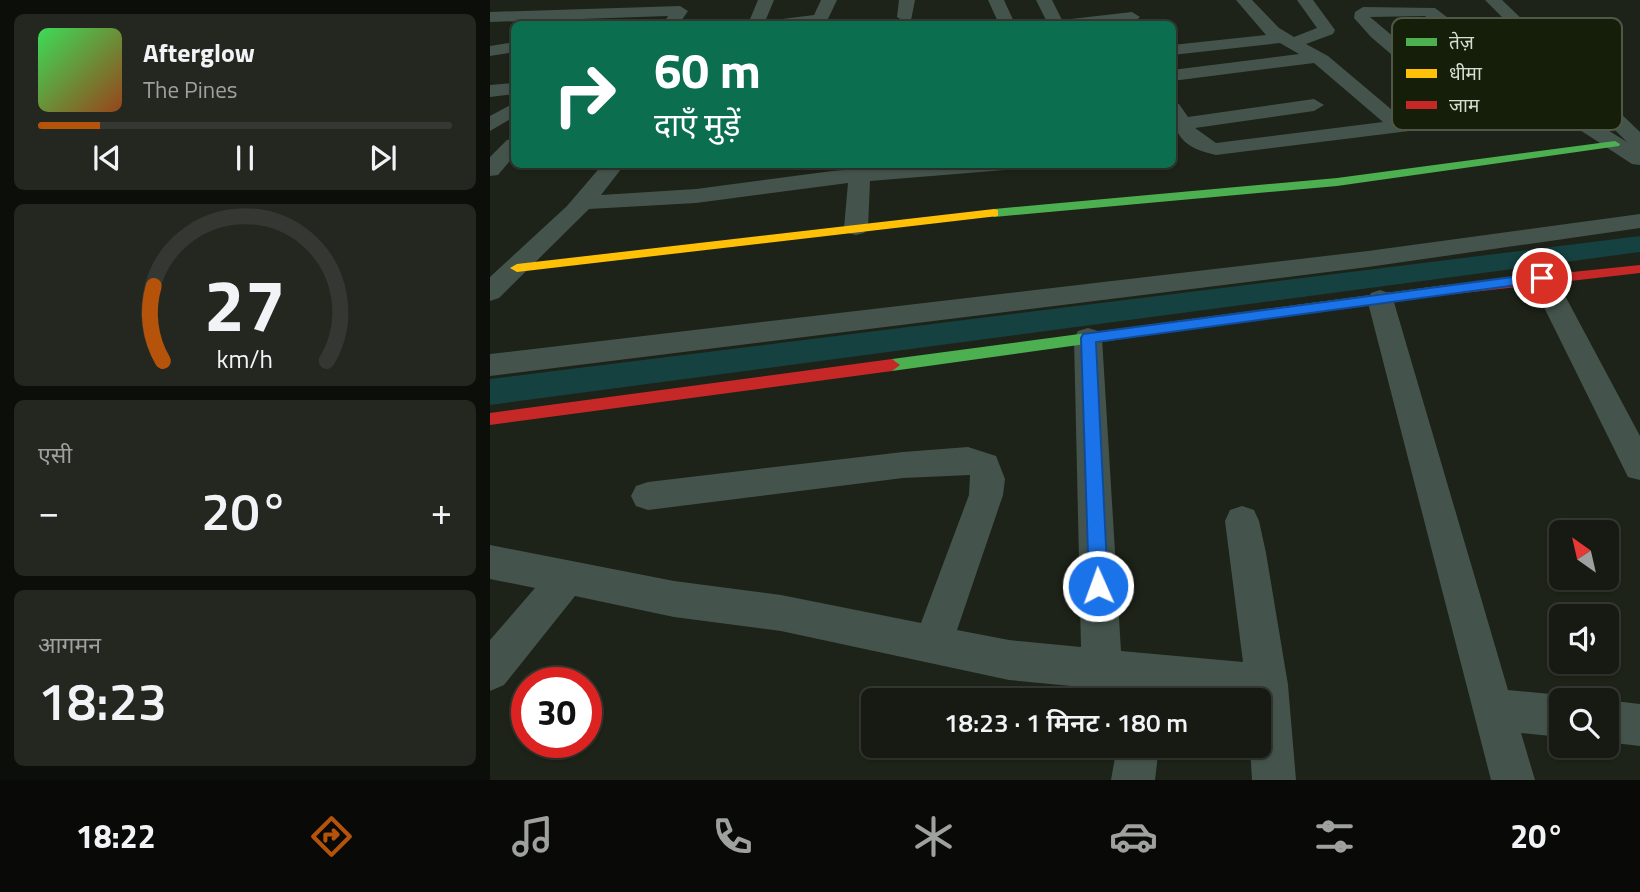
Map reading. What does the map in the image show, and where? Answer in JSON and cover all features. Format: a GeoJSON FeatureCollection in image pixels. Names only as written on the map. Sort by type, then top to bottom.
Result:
{"type":"FeatureCollection","features":[{"type":"Feature","properties":{"kind":"street"},"geometry":{"type":"LineString","coordinates":[[523,16],[538,0]]}},
{"type":"Feature","properties":{"kind":"street"},"geometry":{"type":"LineString","coordinates":[[757,21],[766,0]]}},
{"type":"Feature","properties":{"kind":"street"},"geometry":{"type":"LineString","coordinates":[[815,21],[821,18],[829,0]]}},
{"type":"Feature","properties":{"kind":"street"},"geometry":{"type":"LineString","coordinates":[[905,17],[906,0]]}},
{"type":"Feature","properties":{"kind":"street"},"geometry":{"type":"LineString","coordinates":[[996,0],[1006,21]]}},
{"type":"Feature","properties":{"kind":"street"},"geometry":{"type":"LineString","coordinates":[[1044,0],[1054,21]]}},
{"type":"Feature","properties":{"kind":"street"},"geometry":{"type":"LineString","coordinates":[[1128,0],[1137,11],[1130,21]]}},
{"type":"Feature","properties":{"kind":"street"},"geometry":{"type":"LineString","coordinates":[[1244,0],[1267,26],[1318,57],[1392,119]]}},
{"type":"Feature","properties":{"kind":"street"},"geometry":{"type":"LineString","coordinates":[[1176,50],[1287,40],[1327,30],[1305,0]]}},
{"type":"Feature","properties":{"kind":"street"},"geometry":{"type":"LineString","coordinates":[[1493,0],[1512,18]]}},
{"type":"Feature","properties":{"kind":"street"},"geometry":{"type":"LineString","coordinates":[[1392,45],[1362,18],[1363,12],[1422,9],[1438,18]]}},
{"type":"Feature","properties":{"kind":"street"},"geometry":{"type":"LineString","coordinates":[[490,17],[587,19],[680,11],[673,21]]}},
{"type":"Feature","properties":{"kind":"street"},"geometry":{"type":"LineString","coordinates":[[490,51],[511,48]]}},
{"type":"Feature","properties":{"kind":"street"},"geometry":{"type":"LineString","coordinates":[[1176,75],[1318,57]]}},
{"type":"Feature","properties":{"kind":"street"},"geometry":{"type":"LineString","coordinates":[[490,91],[511,89]]}},
{"type":"Feature","properties":{"kind":"street"},"geometry":{"type":"LineString","coordinates":[[1178,122],[1314,106]]}},
{"type":"Feature","properties":{"kind":"street"},"geometry":{"type":"LineString","coordinates":[[490,125],[511,110]]}},
{"type":"Feature","properties":{"kind":"street"},"geometry":{"type":"LineString","coordinates":[[1178,122],[1198,145],[1216,149],[1392,128]]}},
{"type":"Feature","properties":{"kind":"street"},"geometry":{"type":"LineString","coordinates":[[1622,125],[1640,143]]}},
{"type":"Feature","properties":{"kind":"street"},"geometry":{"type":"LineString","coordinates":[[1593,130],[1640,159]]}},
{"type":"Feature","properties":{"kind":"street"},"geometry":{"type":"LineString","coordinates":[[490,141],[511,142]]}},
{"type":"Feature","properties":{"kind":"street"},"geometry":{"type":"LineString","coordinates":[[517,268],[1074,205],[1323,183],[1615,144]]}},
{"type":"Feature","properties":{"kind":"street"},"geometry":{"type":"LineString","coordinates":[[490,170],[511,146]]}},
{"type":"Feature","properties":{"kind":"street"},"geometry":{"type":"LineString","coordinates":[[490,292],[582,203],[612,168]]}},
{"type":"Feature","properties":{"kind":"street"},"geometry":{"type":"LineString","coordinates":[[582,203],[696,196],[834,171],[859,176],[956,168]]}},
{"type":"Feature","properties":{"kind":"street"},"geometry":{"type":"LineString","coordinates":[[856,228],[859,176]]}},
{"type":"Feature","properties":{"kind":"street"},"geometry":{"type":"LineString","coordinates":[[490,365],[1354,261],[1640,221]]}},
{"type":"Feature","properties":{"kind":"street"},"geometry":{"type":"LineString","coordinates":[[490,419],[1380,299],[1542,278],[1640,269]]}},
{"type":"Feature","properties":{"kind":"street"},"geometry":{"type":"LineString","coordinates":[[1542,278],[1640,467]]}},
{"type":"Feature","properties":{"kind":"street"},"geometry":{"type":"LineString","coordinates":[[1380,299],[1513,780]]}},
{"type":"Feature","properties":{"kind":"street"},"geometry":{"type":"LineString","coordinates":[[1088,338],[1102,669]]}},
{"type":"Feature","properties":{"kind":"street"},"geometry":{"type":"LineString","coordinates":[[649,496],[903,465],[968,460],[984,466],[988,479],[986,495],[933,644]]}},
{"type":"Feature","properties":{"kind":"street"},"geometry":{"type":"LineString","coordinates":[[1242,521],[1258,607],[1268,685],[1274,780]]}},
{"type":"Feature","properties":{"kind":"street"},"geometry":{"type":"LineString","coordinates":[[490,562],[674,599],[781,613],[1009,660],[1102,669],[1145,686],[1268,685]]}},
{"type":"Feature","properties":{"kind":"street"},"geometry":{"type":"LineString","coordinates":[[490,671],[567,578]]}},
{"type":"Feature","properties":{"kind":"street"},"geometry":{"type":"LineString","coordinates":[[1493,709],[1549,715]]}},
{"type":"Feature","properties":{"kind":"street"},"geometry":{"type":"LineString","coordinates":[[1619,723],[1640,725]]}},
{"type":"Feature","properties":{"kind":"street"},"geometry":{"type":"LineString","coordinates":[[1133,780],[1136,758]]}},
{"type":"Feature","properties":{"kind":"waterway"},"geometry":{"type":"LineString","coordinates":[[490,392],[1640,244]]}},
{"type":"Feature","properties":{"kind":"traffic: fast"},"geometry":{"type":"LineString","coordinates":[[994,213],[1337,182],[1615,144]]}},
{"type":"Feature","properties":{"kind":"traffic: fast"},"geometry":{"type":"LineString","coordinates":[[892,365],[1446,290]]}},
{"type":"Feature","properties":{"kind":"traffic: slow"},"geometry":{"type":"LineString","coordinates":[[517,268],[994,213]]}},
{"type":"Feature","properties":{"kind":"traffic: jam"},"geometry":{"type":"LineString","coordinates":[[1446,290],[1640,269]]}},
{"type":"Feature","properties":{"kind":"traffic: jam"},"geometry":{"type":"LineString","coordinates":[[490,419],[892,365]]}},
{"type":"Feature","properties":{"kind":"route"},"geometry":{"type":"LineString","coordinates":[[1098,586],[1088,338],[1542,278]]}}]}
